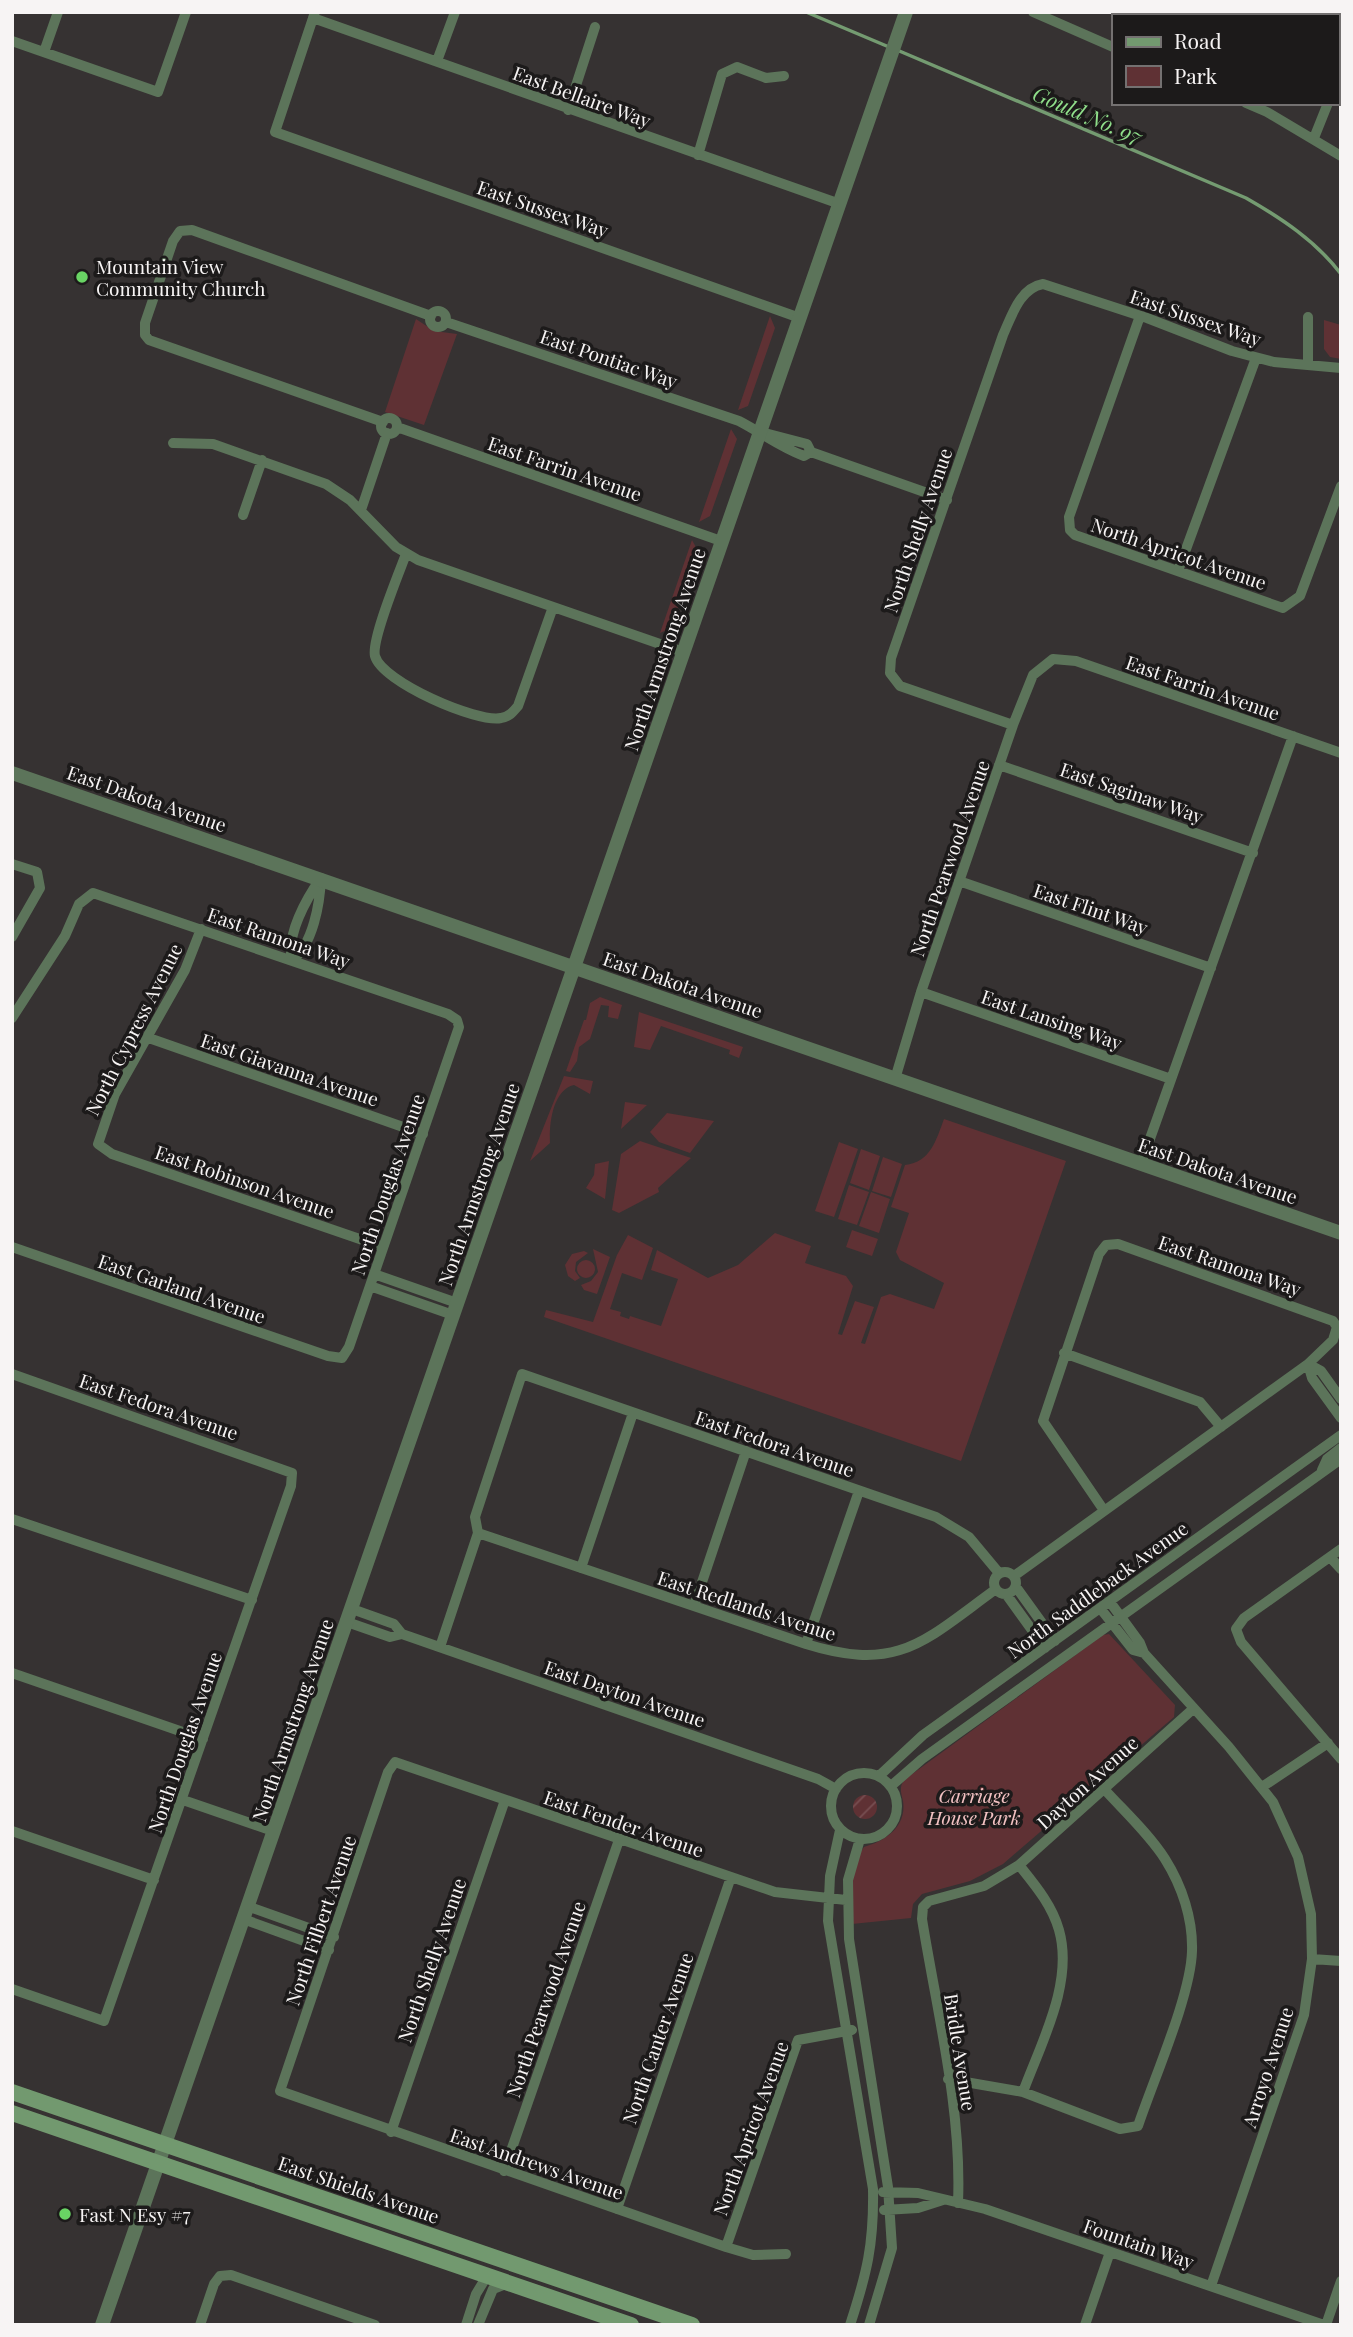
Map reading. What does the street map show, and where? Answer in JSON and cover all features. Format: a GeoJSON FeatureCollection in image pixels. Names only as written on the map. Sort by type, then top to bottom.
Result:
{"type":"FeatureCollection","features":[{"type":"Feature","properties":{"kind":"main road","name":"East Shields Avenue"},"geometry":{"type":"LineString","coordinates":[[12,2092],[692,2325]]}},
{"type":"Feature","properties":{"kind":"main road"},"geometry":{"type":"LineString","coordinates":[[12,2113],[631,2325]]}},
{"type":"Feature","properties":{"kind":"main road"},"geometry":{"type":"LineString","coordinates":[[487,2276],[502,2270],[581,2297],[620,2300]]}},
{"type":"Feature","properties":{"kind":"street"},"geometry":{"type":"LineString","coordinates":[[44,52],[58,12]]}},
{"type":"Feature","properties":{"kind":"street"},"geometry":{"type":"LineString","coordinates":[[12,41],[159,92],[186,12]]}},
{"type":"Feature","properties":{"kind":"street"},"geometry":{"type":"LineString","coordinates":[[437,61],[455,12]]}},
{"type":"Feature","properties":{"kind":"street","name":"North Armstrong Avenue"},"geometry":{"type":"LineString","coordinates":[[103,2325],[906,12]]}},
{"type":"Feature","properties":{"kind":"street"},"geometry":{"type":"LineString","coordinates":[[1033,12],[1056,17],[1112,46]]}},
{"type":"Feature","properties":{"kind":"street","name":"East Bellaire Way"},"geometry":{"type":"LineString","coordinates":[[314,15],[568,110],[840,204]]}},
{"type":"Feature","properties":{"kind":"street","name":"East Sussex Way"},"geometry":{"type":"LineString","coordinates":[[314,15],[275,132],[800,318]]}},
{"type":"Feature","properties":{"kind":"street"},"geometry":{"type":"LineString","coordinates":[[568,110],[596,27]]}},
{"type":"Feature","properties":{"kind":"street"},"geometry":{"type":"LineString","coordinates":[[698,155],[722,75],[737,67],[766,78],[784,76]]}},
{"type":"Feature","properties":{"kind":"street"},"geometry":{"type":"LineString","coordinates":[[1250,105],[1314,138],[1341,156]]}},
{"type":"Feature","properties":{"kind":"street"},"geometry":{"type":"LineString","coordinates":[[1314,138],[1327,105]]}},
{"type":"Feature","properties":{"kind":"street","name":"East Pontiac Way"},"geometry":{"type":"LineString","coordinates":[[145,335],[145,323],[173,242],[180,231],[192,230],[431,316],[436,326],[446,322],[739,421],[760,432],[807,444],[811,452],[947,500]]}},
{"type":"Feature","properties":{"kind":"street","name":"East Sussex Way"},"geometry":{"type":"LineString","coordinates":[[1043,284],[1256,358],[1341,368]]}},
{"type":"Feature","properties":{"kind":"street","name":"North Shelly Avenue"},"geometry":{"type":"LineString","coordinates":[[1013,725],[900,686],[890,673],[891,658],[1003,335],[1019,302],[1032,286],[1043,284]]}},
{"type":"Feature","properties":{"kind":"street","name":"North Apricot Avenue"},"geometry":{"type":"LineString","coordinates":[[1140,316],[1069,517],[1070,530],[1074,535],[1283,608],[1300,596],[1341,486]]}},
{"type":"Feature","properties":{"kind":"street"},"geometry":{"type":"LineString","coordinates":[[1308,317],[1308,363]]}},
{"type":"Feature","properties":{"kind":"street","name":"East Farrin Avenue"},"geometry":{"type":"LineString","coordinates":[[145,335],[156,343],[389,428],[722,541]]}},
{"type":"Feature","properties":{"kind":"street"},"geometry":{"type":"LineString","coordinates":[[1178,571],[1256,358]]}},
{"type":"Feature","properties":{"kind":"street"},"geometry":{"type":"LineString","coordinates":[[361,510],[389,428]]}},
{"type":"Feature","properties":{"kind":"street"},"geometry":{"type":"LineString","coordinates":[[173,443],[213,444],[326,484],[361,510],[385,537],[406,554],[683,652]]}},
{"type":"Feature","properties":{"kind":"street"},"geometry":{"type":"LineString","coordinates":[[243,515],[262,460]]}},
{"type":"Feature","properties":{"kind":"street"},"geometry":{"type":"LineString","coordinates":[[406,554],[374,646],[379,666],[409,689],[485,718],[500,719],[511,715],[518,706],[553,607]]}},
{"type":"Feature","properties":{"kind":"street","name":"East Farrin Avenue"},"geometry":{"type":"LineString","coordinates":[[1053,659],[1076,661],[1341,753]]}},
{"type":"Feature","properties":{"kind":"street","name":"North Pearwood Avenue"},"geometry":{"type":"LineString","coordinates":[[895,1079],[921,992],[1013,725],[1033,675],[1053,659]]}},
{"type":"Feature","properties":{"kind":"street"},"geometry":{"type":"LineString","coordinates":[[1141,1164],[1293,736]]}},
{"type":"Feature","properties":{"kind":"street","name":"East Saginaw Way"},"geometry":{"type":"LineString","coordinates":[[999,765],[1253,853]]}},
{"type":"Feature","properties":{"kind":"street","name":"East Dakota Avenue"},"geometry":{"type":"LineString","coordinates":[[12,773],[1341,1233]]}},
{"type":"Feature","properties":{"kind":"street"},"geometry":{"type":"LineString","coordinates":[[12,864],[37,872],[40,888],[12,937]]}},
{"type":"Feature","properties":{"kind":"street"},"geometry":{"type":"LineString","coordinates":[[292,960],[289,950],[308,897],[321,878]]}},
{"type":"Feature","properties":{"kind":"street","name":"East Flint Way"},"geometry":{"type":"LineString","coordinates":[[959,881],[1211,968]]}},
{"type":"Feature","properties":{"kind":"street","name":"East Ramona Way"},"geometry":{"type":"LineString","coordinates":[[12,1018],[87,895],[98,894],[448,1014],[457,1020]]}},
{"type":"Feature","properties":{"kind":"street","name":"North Cypress Avenue"},"geometry":{"type":"LineString","coordinates":[[98,1144],[116,1094],[185,970],[201,929]]}},
{"type":"Feature","properties":{"kind":"street","name":"East Lansing Way"},"geometry":{"type":"LineString","coordinates":[[921,992],[1171,1079]]}},
{"type":"Feature","properties":{"kind":"street","name":"North Douglas Avenue"},"geometry":{"type":"LineString","coordinates":[[342,1358],[349,1347],[458,1034],[457,1020]]}},
{"type":"Feature","properties":{"kind":"street","name":"East Giavanna Avenue"},"geometry":{"type":"LineString","coordinates":[[146,1037],[423,1134]]}},
{"type":"Feature","properties":{"kind":"street","name":"East Robinson Avenue"},"geometry":{"type":"LineString","coordinates":[[98,1144],[112,1154],[383,1247]]}},
{"type":"Feature","properties":{"kind":"street","name":"East Ramona Way"},"geometry":{"type":"LineString","coordinates":[[1064,1353],[1099,1254],[1106,1245],[1118,1244],[1326,1317],[1337,1327]]}},
{"type":"Feature","properties":{"kind":"street","name":"East Garland Avenue"},"geometry":{"type":"LineString","coordinates":[[12,1247],[328,1356],[342,1358]]}},
{"type":"Feature","properties":{"kind":"street"},"geometry":{"type":"LineString","coordinates":[[374,1274],[455,1309]]}},
{"type":"Feature","properties":{"kind":"street"},"geometry":{"type":"LineString","coordinates":[[370,1286],[455,1309]]}},
{"type":"Feature","properties":{"kind":"street","name":"East Redlands Avenue"},"geometry":{"type":"LineString","coordinates":[[478,1533],[806,1644],[853,1656],[874,1657],[894,1652],[934,1634],[1008,1587],[1103,1509],[1308,1364],[1333,1340],[1337,1327]]}},
{"type":"Feature","properties":{"kind":"street"},"geometry":{"type":"LineString","coordinates":[[1103,1509],[1043,1421],[1064,1353],[1200,1402],[1222,1427]]}},
{"type":"Feature","properties":{"kind":"street"},"geometry":{"type":"LineString","coordinates":[[1308,1364],[1321,1371],[1341,1399]]}},
{"type":"Feature","properties":{"kind":"street"},"geometry":{"type":"LineString","coordinates":[[1308,1364],[1312,1378],[1341,1418]]}},
{"type":"Feature","properties":{"kind":"street","name":"East Fedora Avenue"},"geometry":{"type":"LineString","coordinates":[[12,1374],[292,1473]]}},
{"type":"Feature","properties":{"kind":"street","name":"East Fedora Avenue"},"geometry":{"type":"LineString","coordinates":[[478,1533],[475,1517],[522,1374],[953,1526],[969,1536],[999,1573],[1008,1572],[1008,1587]]}},
{"type":"Feature","properties":{"kind":"street"},"geometry":{"type":"LineString","coordinates":[[581,1568],[634,1413]]}},
{"type":"Feature","properties":{"kind":"street","name":"North Saddleback Avenue"},"geometry":{"type":"LineString","coordinates":[[878,1776],[914,1742],[1341,1435]]}},
{"type":"Feature","properties":{"kind":"street"},"geometry":{"type":"LineString","coordinates":[[1321,1472],[1327,1459],[1341,1448]]}},
{"type":"Feature","properties":{"kind":"street"},"geometry":{"type":"LineString","coordinates":[[694,1606],[746,1451]]}},
{"type":"Feature","properties":{"kind":"street","name":"North Saddleback Avenue"},"geometry":{"type":"LineString","coordinates":[[891,1786],[922,1759],[1341,1459]]}},
{"type":"Feature","properties":{"kind":"street","name":"North Douglas Avenue"},"geometry":{"type":"LineString","coordinates":[[12,1989],[104,2021],[252,1600],[291,1486],[292,1473]]}},
{"type":"Feature","properties":{"kind":"street"},"geometry":{"type":"LineString","coordinates":[[806,1644],[859,1491]]}},
{"type":"Feature","properties":{"kind":"street"},"geometry":{"type":"LineString","coordinates":[[12,1519],[252,1600]]}},
{"type":"Feature","properties":{"kind":"street"},"geometry":{"type":"LineString","coordinates":[[440,1647],[478,1533]]}},
{"type":"Feature","properties":{"kind":"street"},"geometry":{"type":"LineString","coordinates":[[1341,1549],[1244,1618],[1236,1629],[1241,1642],[1341,1759]]}},
{"type":"Feature","properties":{"kind":"street"},"geometry":{"type":"LineString","coordinates":[[1330,1557],[1341,1569]]}},
{"type":"Feature","properties":{"kind":"street"},"geometry":{"type":"LineString","coordinates":[[1008,1587],[1055,1640]]}},
{"type":"Feature","properties":{"kind":"street"},"geometry":{"type":"LineString","coordinates":[[1008,1587],[1045,1648]]}},
{"type":"Feature","properties":{"kind":"street","name":"Arroyo Avenue"},"geometry":{"type":"LineString","coordinates":[[1105,1605],[1115,1620],[1140,1643],[1144,1653],[1262,1787],[1298,1857],[1311,1914],[1312,1959],[1304,2015],[1211,2286]]}},
{"type":"Feature","properties":{"kind":"street","name":"East Dayton Avenue"},"geometry":{"type":"LineString","coordinates":[[349,1616],[390,1637],[402,1634],[818,1779],[836,1789]]}},
{"type":"Feature","properties":{"kind":"street"},"geometry":{"type":"LineString","coordinates":[[12,1673],[203,1739]]}},
{"type":"Feature","properties":{"kind":"street","name":"Dayton Avenue"},"geometry":{"type":"LineString","coordinates":[[923,1907],[929,1901],[984,1886],[1019,1866],[1193,1709]]}},
{"type":"Feature","properties":{"kind":"street"},"geometry":{"type":"LineString","coordinates":[[1262,1787],[1328,1743]]}},
{"type":"Feature","properties":{"kind":"street","name":"East Fender Avenue"},"geometry":{"type":"LineString","coordinates":[[395,1762],[775,1892],[846,1900]]}},
{"type":"Feature","properties":{"kind":"street","name":"North Filbert Avenue"},"geometry":{"type":"LineString","coordinates":[[280,2091],[388,1772],[395,1762]]}},
{"type":"Feature","properties":{"kind":"street"},"geometry":{"type":"LineString","coordinates":[[840,1830],[860,1839],[880,1836],[895,1819],[896,1796],[891,1786],[878,1776],[856,1774],[846,1778],[836,1789],[831,1813],[840,1830],[828,1899],[828,1921],[874,2210],[870,2262],[850,2325]]}},
{"type":"Feature","properties":{"kind":"street"},"geometry":{"type":"LineString","coordinates":[[948,2079],[1023,2092],[1120,2129],[1138,2126],[1182,1996],[1192,1952],[1188,1915],[1178,1882],[1163,1856],[1105,1790]]}},
{"type":"Feature","properties":{"kind":"street"},"geometry":{"type":"LineString","coordinates":[[183,1800],[273,1831]]}},
{"type":"Feature","properties":{"kind":"street","name":"North Shelly Avenue"},"geometry":{"type":"LineString","coordinates":[[391,2132],[505,1800]]}},
{"type":"Feature","properties":{"kind":"street"},"geometry":{"type":"LineString","coordinates":[[12,1831],[154,1880]]}},
{"type":"Feature","properties":{"kind":"street"},"geometry":{"type":"LineString","coordinates":[[860,1839],[850,1866],[846,1900],[861,2029],[889,2192],[892,2248],[869,2325]]}},
{"type":"Feature","properties":{"kind":"street","name":"North Pearwood Avenue"},"geometry":{"type":"LineString","coordinates":[[504,2171],[618,1840]]}},
{"type":"Feature","properties":{"kind":"street"},"geometry":{"type":"LineString","coordinates":[[1019,1866],[1047,1903],[1059,1929],[1063,1953],[1059,1990],[1023,2092]]}},
{"type":"Feature","properties":{"kind":"street","name":"North Canter Avenue"},"geometry":{"type":"LineString","coordinates":[[617,2209],[731,1877]]}},
{"type":"Feature","properties":{"kind":"street","name":"Bridle Avenue"},"geometry":{"type":"LineString","coordinates":[[923,1907],[922,1919],[948,2079],[960,2176],[958,2203]]}},
{"type":"Feature","properties":{"kind":"street"},"geometry":{"type":"LineString","coordinates":[[245,1912],[334,1937]]}},
{"type":"Feature","properties":{"kind":"street"},"geometry":{"type":"LineString","coordinates":[[245,1912],[329,1950]]}},
{"type":"Feature","properties":{"kind":"street"},"geometry":{"type":"LineString","coordinates":[[1312,1959],[1341,1961]]}},
{"type":"Feature","properties":{"kind":"street","name":"North Apricot Avenue"},"geometry":{"type":"LineString","coordinates":[[726,2247],[798,2040],[861,2029]]}},
{"type":"Feature","properties":{"kind":"street","name":"East Andrews Avenue"},"geometry":{"type":"LineString","coordinates":[[280,2091],[726,2247],[753,2255],[786,2254]]}},
{"type":"Feature","properties":{"kind":"street","name":"Fountain Way"},"geometry":{"type":"LineString","coordinates":[[873,2193],[918,2193],[985,2209],[1325,2325]]}},
{"type":"Feature","properties":{"kind":"street","name":"Fountain Way"},"geometry":{"type":"LineString","coordinates":[[874,2210],[918,2208],[943,2200]]}},
{"type":"Feature","properties":{"kind":"street"},"geometry":{"type":"LineString","coordinates":[[1086,2325],[1110,2252]]}},
{"type":"Feature","properties":{"kind":"street"},"geometry":{"type":"LineString","coordinates":[[200,2325],[220,2276],[230,2275],[375,2325]]}},
{"type":"Feature","properties":{"kind":"street"},"geometry":{"type":"LineString","coordinates":[[466,2325],[476,2294],[487,2276]]}},
{"type":"Feature","properties":{"kind":"street"},"geometry":{"type":"LineString","coordinates":[[1325,2325],[1341,2281]]}},
{"type":"Feature","properties":{"kind":"street"},"geometry":{"type":"LineString","coordinates":[[478,2325],[493,2289],[508,2283]]}},
{"type":"Feature","properties":{"kind":"green space"},"geometry":{"type":"Polygon","coordinates":[[[770,316],[775,328],[748,406],[738,410],[770,316]]]}},
{"type":"Feature","properties":{"kind":"green space"},"geometry":{"type":"Polygon","coordinates":[[[416,319],[434,331],[457,334],[424,425],[385,412],[416,319]]]}},
{"type":"Feature","properties":{"kind":"green space"},"geometry":{"type":"Polygon","coordinates":[[[1324,320],[1341,325],[1341,359],[1330,357],[1324,349],[1324,320]]]}},
{"type":"Feature","properties":{"kind":"green space"},"geometry":{"type":"Polygon","coordinates":[[[731,429],[737,439],[710,516],[699,522],[731,429]]]}},
{"type":"Feature","properties":{"kind":"green space"},"geometry":{"type":"Polygon","coordinates":[[[692,540],[698,551],[671,628],[660,633],[692,540]]]}},
{"type":"Feature","properties":{"kind":"green space"},"geometry":{"type":"Polygon","coordinates":[[[600,997],[622,1005],[618,1019],[608,1017],[609,1006],[601,1005],[590,1039],[579,1047],[577,1061],[570,1072],[566,1071],[590,1003],[600,997]]]}},
{"type":"Feature","properties":{"kind":"green space"},"geometry":{"type":"Polygon","coordinates":[[[639,1012],[743,1047],[739,1058],[729,1054],[730,1050],[661,1026],[650,1050],[634,1047],[639,1012]]]}},
{"type":"Feature","properties":{"kind":"green space"},"geometry":{"type":"Polygon","coordinates":[[[564,1076],[593,1081],[590,1094],[574,1085],[561,1094],[551,1118],[550,1143],[530,1161],[564,1076]]]}},
{"type":"Feature","properties":{"kind":"green space"},"geometry":{"type":"Polygon","coordinates":[[[625,1102],[647,1105],[621,1129],[625,1102]]]}},
{"type":"Feature","properties":{"kind":"green space"},"geometry":{"type":"Polygon","coordinates":[[[667,1113],[714,1121],[690,1153],[659,1142],[650,1132],[667,1113]]]}},
{"type":"Feature","properties":{"kind":"green space"},"geometry":{"type":"Polygon","coordinates":[[[944,1119],[1066,1161],[961,1461],[544,1317],[546,1310],[593,1322],[617,1255],[628,1235],[653,1248],[642,1280],[622,1273],[610,1309],[621,1312],[620,1316],[629,1319],[630,1316],[661,1326],[678,1279],[651,1270],[657,1250],[708,1278],[738,1265],[775,1233],[811,1246],[805,1263],[846,1276],[853,1286],[838,1334],[842,1335],[855,1301],[874,1307],[861,1343],[865,1344],[881,1297],[890,1294],[934,1309],[944,1283],[900,1260],[896,1252],[909,1213],[891,1207],[905,1165],[927,1155],[944,1119]]]}},
{"type":"Feature","properties":{"kind":"green space"},"geometry":{"type":"Polygon","coordinates":[[[640,1141],[691,1158],[658,1188],[659,1192],[619,1213],[612,1210],[621,1154],[640,1141]]]}},
{"type":"Feature","properties":{"kind":"green space"},"geometry":{"type":"Polygon","coordinates":[[[839,1142],[858,1149],[834,1217],[815,1211],[839,1142]]]}},
{"type":"Feature","properties":{"kind":"green space"},"geometry":{"type":"Polygon","coordinates":[[[861,1149],[880,1156],[869,1190],[850,1183],[861,1149]]]}},
{"type":"Feature","properties":{"kind":"green space"},"geometry":{"type":"Polygon","coordinates":[[[883,1157],[902,1164],[891,1197],[872,1191],[883,1157]]]}},
{"type":"Feature","properties":{"kind":"green space"},"geometry":{"type":"Polygon","coordinates":[[[609,1161],[605,1199],[586,1188],[594,1175],[595,1164],[609,1161]]]}},
{"type":"Feature","properties":{"kind":"green space"},"geometry":{"type":"Polygon","coordinates":[[[849,1185],[869,1192],[857,1225],[838,1219],[849,1185]]]}},
{"type":"Feature","properties":{"kind":"green space"},"geometry":{"type":"Polygon","coordinates":[[[871,1192],[890,1199],[879,1233],[859,1226],[871,1192]]]}},
{"type":"Feature","properties":{"kind":"green space"},"geometry":{"type":"Polygon","coordinates":[[[852,1230],[878,1239],[872,1256],[846,1247],[852,1230]]]}},
{"type":"Feature","properties":{"kind":"green space"},"geometry":{"type":"Polygon","coordinates":[[[593,1249],[610,1257],[597,1294],[584,1290],[581,1285],[591,1281],[598,1272],[593,1249]]]}},
{"type":"Feature","properties":{"kind":"green space"},"geometry":{"type":"Polygon","coordinates":[[[584,1251],[588,1253],[576,1262],[575,1271],[580,1278],[575,1281],[568,1276],[565,1265],[572,1254],[584,1251]]]}},
{"type":"Feature","properties":{"kind":"green space"},"geometry":{"type":"Polygon","coordinates":[[[586,1260],[592,1263],[595,1269],[592,1275],[586,1278],[580,1275],[577,1269],[580,1263],[586,1260]]]}},
{"type":"Feature","properties":{"kind":"green space","name":"Carriage House Park"},"geometry":{"type":"Polygon","coordinates":[[[1109,1634],[1175,1705],[1174,1717],[1003,1864],[970,1881],[922,1894],[913,1904],[911,1918],[852,1924],[852,1884],[859,1855],[864,1847],[887,1837],[898,1825],[902,1818],[901,1785],[904,1780],[1103,1635],[1109,1634]]]}},
{"type":"Feature","properties":{"kind":"green space"},"geometry":{"type":"Polygon","coordinates":[[[865,1795],[876,1802],[877,1807],[870,1818],[865,1819],[854,1812],[853,1807],[860,1796],[865,1795]]]}},
{"type":"Feature","properties":{"kind":"waterway","name":"Gould No. 97"},"geometry":{"type":"LineString","coordinates":[[806,12],[889,47]]}},
{"type":"Feature","properties":{"kind":"waterway","name":"Gould No. 97"},"geometry":{"type":"LineString","coordinates":[[897,50],[1246,198],[1297,231],[1321,251],[1341,274]]}},
{"type":"Feature","properties":{"kind":"place","name":"Mountain View Community Church"},"geometry":{"type":"Point","coordinates":[82,277]}},
{"type":"Feature","properties":{"kind":"place","name":"Fast N Esy #7"},"geometry":{"type":"Point","coordinates":[65,2214]}}]}
